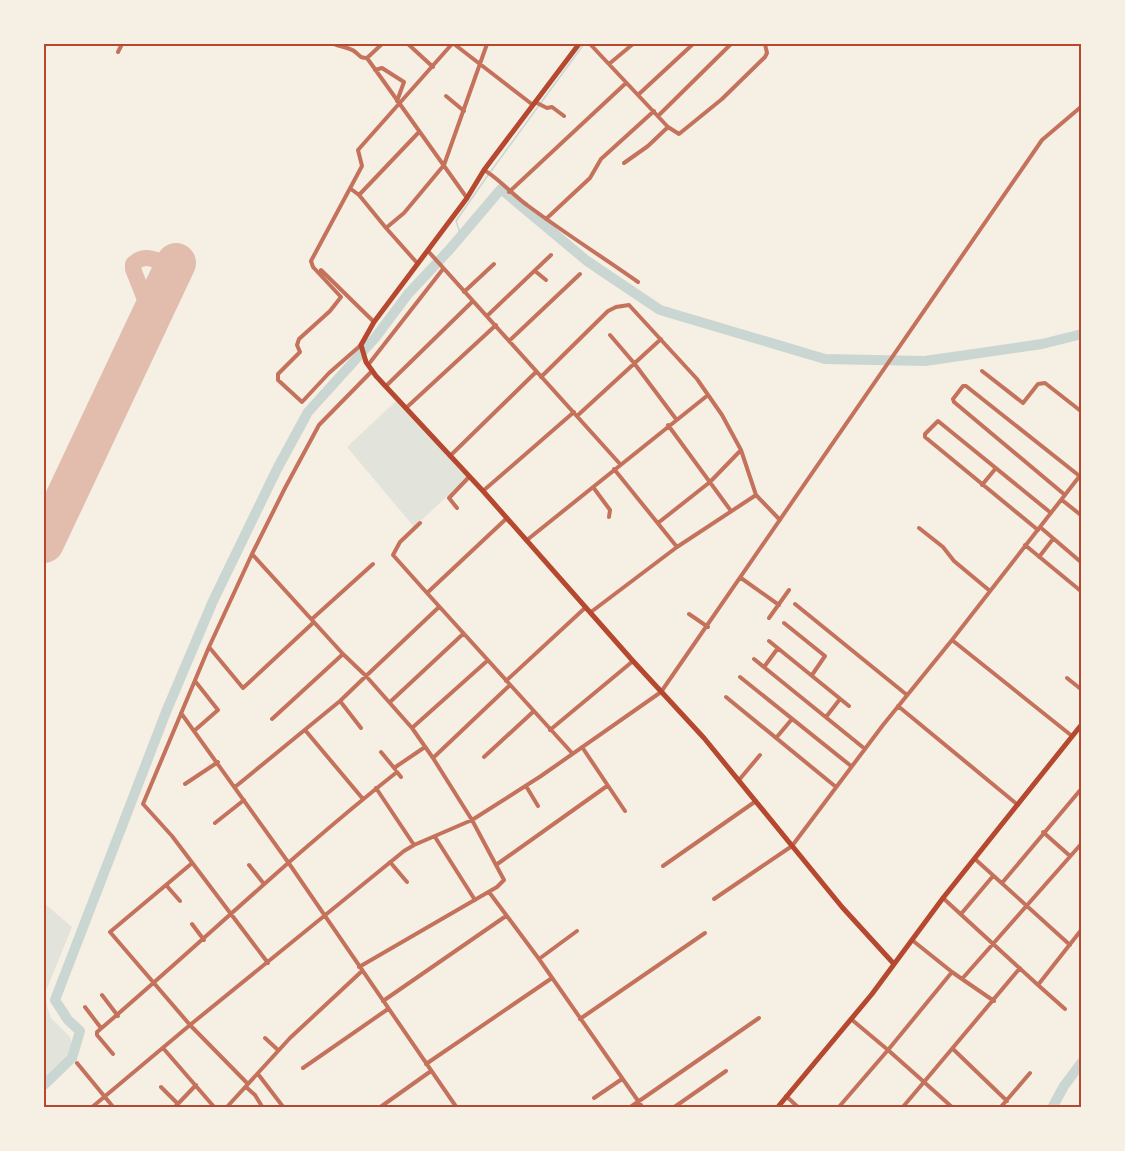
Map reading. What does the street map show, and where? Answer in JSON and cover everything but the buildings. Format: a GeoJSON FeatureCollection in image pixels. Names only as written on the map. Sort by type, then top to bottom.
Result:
{"type":"FeatureCollection","features":[{"type":"Feature","properties":{"kind":"main road"},"geometry":{"type":"LineString","coordinates":[[579,44],[538,104],[485,170],[428,252],[374,322],[361,348],[369,366],[386,386],[704,738],[842,907],[894,964]]}},
{"type":"Feature","properties":{"kind":"main road"},"geometry":{"type":"LineString","coordinates":[[777,1107],[851,1019],[943,898],[1082,724]]}},
{"type":"Feature","properties":{"kind":"street"},"geometry":{"type":"LineString","coordinates":[[118,52],[122,44]]}},
{"type":"Feature","properties":{"kind":"street"},"geometry":{"type":"LineString","coordinates":[[334,44],[367,58],[467,198]]}},
{"type":"Feature","properties":{"kind":"street"},"geometry":{"type":"LineString","coordinates":[[367,58],[382,44]]}},
{"type":"Feature","properties":{"kind":"street"},"geometry":{"type":"LineString","coordinates":[[408,44],[433,68]]}},
{"type":"Feature","properties":{"kind":"street"},"geometry":{"type":"LineString","coordinates":[[361,348],[329,374],[302,402],[278,380],[278,374],[300,352],[296,342],[340,300],[341,294],[313,267],[311,261],[362,165],[357,150],[398,102],[433,68],[453,44],[538,104],[547,108],[552,107],[564,116]]}},
{"type":"Feature","properties":{"kind":"street"},"geometry":{"type":"LineString","coordinates":[[386,228],[404,213],[444,165],[487,44]]}},
{"type":"Feature","properties":{"kind":"street"},"geometry":{"type":"LineString","coordinates":[[590,44],[668,127],[679,134],[722,99],[765,57],[767,53],[765,44]]}},
{"type":"Feature","properties":{"kind":"street"},"geometry":{"type":"LineString","coordinates":[[609,64],[633,44]]}},
{"type":"Feature","properties":{"kind":"street"},"geometry":{"type":"LineString","coordinates":[[658,116],[731,44]]}},
{"type":"Feature","properties":{"kind":"street"},"geometry":{"type":"LineString","coordinates":[[639,94],[692,45]]}},
{"type":"Feature","properties":{"kind":"street"},"geometry":{"type":"LineString","coordinates":[[375,70],[382,68],[404,82],[398,102]]}},
{"type":"Feature","properties":{"kind":"street"},"geometry":{"type":"LineString","coordinates":[[509,192],[626,82]]}},
{"type":"Feature","properties":{"kind":"street"},"geometry":{"type":"LineString","coordinates":[[446,96],[464,111]]}},
{"type":"Feature","properties":{"kind":"street"},"geometry":{"type":"LineString","coordinates":[[91,1107],[390,862],[414,845],[472,820],[526,786],[661,692],[1042,140],[1082,106]]}},
{"type":"Feature","properties":{"kind":"street"},"geometry":{"type":"LineString","coordinates":[[546,219],[590,178],[601,159],[654,111]]}},
{"type":"Feature","properties":{"kind":"street"},"geometry":{"type":"LineString","coordinates":[[624,163],[648,146],[668,127]]}},
{"type":"Feature","properties":{"kind":"street"},"geometry":{"type":"LineString","coordinates":[[359,195],[419,132]]}},
{"type":"Feature","properties":{"kind":"street"},"geometry":{"type":"LineString","coordinates":[[485,170],[509,192],[638,282]]}},
{"type":"Feature","properties":{"kind":"street"},"geometry":{"type":"LineString","coordinates":[[351,189],[359,195],[418,264]]}},
{"type":"Feature","properties":{"kind":"street"},"geometry":{"type":"LineString","coordinates":[[428,252],[620,464]]}},
{"type":"Feature","properties":{"kind":"street"},"geometry":{"type":"LineString","coordinates":[[488,316],[551,255]]}},
{"type":"Feature","properties":{"kind":"street"},"geometry":{"type":"LineString","coordinates":[[464,292],[494,264]]}},
{"type":"Feature","properties":{"kind":"street"},"geometry":{"type":"LineString","coordinates":[[268,963],[172,836],[143,804],[209,647],[252,554],[316,430],[369,366],[442,267]]}},
{"type":"Feature","properties":{"kind":"street"},"geometry":{"type":"LineString","coordinates":[[321,270],[374,322]]}},
{"type":"Feature","properties":{"kind":"street"},"geometry":{"type":"LineString","coordinates":[[535,271],[546,280]]}},
{"type":"Feature","properties":{"kind":"street"},"geometry":{"type":"LineString","coordinates":[[509,341],[580,274]]}},
{"type":"Feature","properties":{"kind":"street"},"geometry":{"type":"LineString","coordinates":[[386,386],[473,302]]}},
{"type":"Feature","properties":{"kind":"street"},"geometry":{"type":"LineString","coordinates":[[541,377],[608,311],[627,305],[632,307],[708,394],[733,433],[756,495],[780,520]]}},
{"type":"Feature","properties":{"kind":"street"},"geometry":{"type":"LineString","coordinates":[[406,408],[496,325]]}},
{"type":"Feature","properties":{"kind":"street"},"geometry":{"type":"LineString","coordinates":[[610,335],[676,419]]}},
{"type":"Feature","properties":{"kind":"street"},"geometry":{"type":"LineString","coordinates":[[483,491],[576,414],[661,339]]}},
{"type":"Feature","properties":{"kind":"street"},"geometry":{"type":"LineString","coordinates":[[982,370],[1023,403],[1038,384],[1045,383],[1082,412]]}},
{"type":"Feature","properties":{"kind":"street"},"geometry":{"type":"LineString","coordinates":[[450,456],[536,372]]}},
{"type":"Feature","properties":{"kind":"street"},"geometry":{"type":"LineString","coordinates":[[714,899],[792,846],[851,766],[1025,545],[1064,498],[1081,476],[966,386],[963,386],[953,399],[954,402],[1064,498],[1082,516]]}},
{"type":"Feature","properties":{"kind":"street"},"geometry":{"type":"LineString","coordinates":[[527,540],[708,394]]}},
{"type":"Feature","properties":{"kind":"street"},"geometry":{"type":"LineString","coordinates":[[1051,513],[940,422],[935,422],[925,434],[925,437],[982,484],[1082,563]]}},
{"type":"Feature","properties":{"kind":"street"},"geometry":{"type":"LineString","coordinates":[[668,425],[731,511]]}},
{"type":"Feature","properties":{"kind":"street"},"geometry":{"type":"LineString","coordinates":[[658,523],[710,482],[741,450]]}},
{"type":"Feature","properties":{"kind":"street"},"geometry":{"type":"LineString","coordinates":[[982,484],[996,468]]}},
{"type":"Feature","properties":{"kind":"street"},"geometry":{"type":"LineString","coordinates":[[614,469],[677,547]]}},
{"type":"Feature","properties":{"kind":"street"},"geometry":{"type":"LineString","coordinates":[[457,508],[449,498],[469,477]]}},
{"type":"Feature","properties":{"kind":"street"},"geometry":{"type":"LineString","coordinates":[[593,486],[610,510],[609,517]]}},
{"type":"Feature","properties":{"kind":"street"},"geometry":{"type":"LineString","coordinates":[[591,612],[677,547],[756,495]]}},
{"type":"Feature","properties":{"kind":"street"},"geometry":{"type":"LineString","coordinates":[[427,593],[507,518]]}},
{"type":"Feature","properties":{"kind":"street"},"geometry":{"type":"LineString","coordinates":[[420,523],[400,542],[393,555],[572,753]]}},
{"type":"Feature","properties":{"kind":"street"},"geometry":{"type":"LineString","coordinates":[[920,528],[990,591]]}},
{"type":"Feature","properties":{"kind":"street"},"geometry":{"type":"LineString","coordinates":[[1039,557],[1053,539]]}},
{"type":"Feature","properties":{"kind":"street"},"geometry":{"type":"LineString","coordinates":[[1025,545],[1082,592]]}},
{"type":"Feature","properties":{"kind":"street"},"geometry":{"type":"LineString","coordinates":[[226,1107],[278,1050],[361,969],[489,892],[504,880],[472,820],[434,758],[412,728],[252,554]]}},
{"type":"Feature","properties":{"kind":"street"},"geometry":{"type":"LineString","coordinates":[[209,647],[243,688],[372,564]]}},
{"type":"Feature","properties":{"kind":"street"},"geometry":{"type":"LineString","coordinates":[[741,578],[778,605]]}},
{"type":"Feature","properties":{"kind":"street"},"geometry":{"type":"LineString","coordinates":[[769,618],[789,590]]}},
{"type":"Feature","properties":{"kind":"street"},"geometry":{"type":"LineString","coordinates":[[795,604],[907,695]]}},
{"type":"Feature","properties":{"kind":"street"},"geometry":{"type":"LineString","coordinates":[[235,787],[339,701],[439,607]]}},
{"type":"Feature","properties":{"kind":"street"},"geometry":{"type":"LineString","coordinates":[[506,681],[586,607]]}},
{"type":"Feature","properties":{"kind":"street"},"geometry":{"type":"LineString","coordinates":[[689,614],[708,627]]}},
{"type":"Feature","properties":{"kind":"street"},"geometry":{"type":"LineString","coordinates":[[784,623],[826,657],[812,675]]}},
{"type":"Feature","properties":{"kind":"street"},"geometry":{"type":"LineString","coordinates":[[390,702],[463,634]]}},
{"type":"Feature","properties":{"kind":"street"},"geometry":{"type":"LineString","coordinates":[[952,640],[1074,734],[1082,737]]}},
{"type":"Feature","properties":{"kind":"street"},"geometry":{"type":"LineString","coordinates":[[769,641],[849,706]]}},
{"type":"Feature","properties":{"kind":"street"},"geometry":{"type":"LineString","coordinates":[[764,667],[778,648]]}},
{"type":"Feature","properties":{"kind":"street"},"geometry":{"type":"LineString","coordinates":[[272,719],[344,654]]}},
{"type":"Feature","properties":{"kind":"street"},"geometry":{"type":"LineString","coordinates":[[754,659],[865,749]]}},
{"type":"Feature","properties":{"kind":"street"},"geometry":{"type":"LineString","coordinates":[[412,728],[487,661]]}},
{"type":"Feature","properties":{"kind":"street"},"geometry":{"type":"LineString","coordinates":[[550,729],[633,661]]}},
{"type":"Feature","properties":{"kind":"street"},"geometry":{"type":"LineString","coordinates":[[740,678],[851,766]]}},
{"type":"Feature","properties":{"kind":"street"},"geometry":{"type":"LineString","coordinates":[[1067,678],[1082,690]]}},
{"type":"Feature","properties":{"kind":"street"},"geometry":{"type":"LineString","coordinates":[[195,681],[218,710],[195,731]]}},
{"type":"Feature","properties":{"kind":"street"},"geometry":{"type":"LineString","coordinates":[[434,758],[510,685]]}},
{"type":"Feature","properties":{"kind":"street"},"geometry":{"type":"LineString","coordinates":[[726,697],[836,787]]}},
{"type":"Feature","properties":{"kind":"street"},"geometry":{"type":"LineString","coordinates":[[826,717],[840,699]]}},
{"type":"Feature","properties":{"kind":"street"},"geometry":{"type":"LineString","coordinates":[[339,701],[361,728]]}},
{"type":"Feature","properties":{"kind":"street"},"geometry":{"type":"LineString","coordinates":[[898,706],[1019,805]]}},
{"type":"Feature","properties":{"kind":"street"},"geometry":{"type":"LineString","coordinates":[[484,757],[534,711]]}},
{"type":"Feature","properties":{"kind":"street"},"geometry":{"type":"LineString","coordinates":[[181,713],[218,762],[457,1107]]}},
{"type":"Feature","properties":{"kind":"street"},"geometry":{"type":"LineString","coordinates":[[776,738],[792,719]]}},
{"type":"Feature","properties":{"kind":"street"},"geometry":{"type":"LineString","coordinates":[[305,730],[363,800]]}},
{"type":"Feature","properties":{"kind":"street"},"geometry":{"type":"LineString","coordinates":[[113,1053],[97,1035],[101,1028],[118,1016],[204,940],[288,862],[425,747]]}},
{"type":"Feature","properties":{"kind":"street"},"geometry":{"type":"LineString","coordinates":[[582,747],[625,811]]}},
{"type":"Feature","properties":{"kind":"street"},"geometry":{"type":"LineString","coordinates":[[381,752],[401,777]]}},
{"type":"Feature","properties":{"kind":"street"},"geometry":{"type":"LineString","coordinates":[[740,780],[760,755]]}},
{"type":"Feature","properties":{"kind":"street"},"geometry":{"type":"LineString","coordinates":[[185,784],[218,762]]}},
{"type":"Feature","properties":{"kind":"street"},"geometry":{"type":"LineString","coordinates":[[526,786],[538,806]]}},
{"type":"Feature","properties":{"kind":"street"},"geometry":{"type":"LineString","coordinates":[[496,865],[608,786]]}},
{"type":"Feature","properties":{"kind":"street"},"geometry":{"type":"LineString","coordinates":[[376,788],[414,845]]}},
{"type":"Feature","properties":{"kind":"street"},"geometry":{"type":"LineString","coordinates":[[1002,883],[1082,788]]}},
{"type":"Feature","properties":{"kind":"street"},"geometry":{"type":"LineString","coordinates":[[215,823],[244,800]]}},
{"type":"Feature","properties":{"kind":"street"},"geometry":{"type":"LineString","coordinates":[[663,866],[756,801]]}},
{"type":"Feature","properties":{"kind":"street"},"geometry":{"type":"LineString","coordinates":[[1043,832],[1070,856]]}},
{"type":"Feature","properties":{"kind":"street"},"geometry":{"type":"LineString","coordinates":[[435,837],[475,900]]}},
{"type":"Feature","properties":{"kind":"street"},"geometry":{"type":"LineString","coordinates":[[962,979],[1028,907],[1082,843]]}},
{"type":"Feature","properties":{"kind":"street"},"geometry":{"type":"LineString","coordinates":[[974,859],[1070,945]]}},
{"type":"Feature","properties":{"kind":"street"},"geometry":{"type":"LineString","coordinates":[[390,862],[407,882]]}},
{"type":"Feature","properties":{"kind":"street"},"geometry":{"type":"LineString","coordinates":[[191,864],[110,932],[264,1107]]}},
{"type":"Feature","properties":{"kind":"street"},"geometry":{"type":"LineString","coordinates":[[249,865],[264,884]]}},
{"type":"Feature","properties":{"kind":"street"},"geometry":{"type":"LineString","coordinates":[[960,914],[993,876]]}},
{"type":"Feature","properties":{"kind":"street"},"geometry":{"type":"LineString","coordinates":[[166,885],[180,901]]}},
{"type":"Feature","properties":{"kind":"street"},"geometry":{"type":"LineString","coordinates":[[489,892],[644,1107]]}},
{"type":"Feature","properties":{"kind":"street"},"geometry":{"type":"LineString","coordinates":[[943,898],[1065,1009]]}},
{"type":"Feature","properties":{"kind":"street"},"geometry":{"type":"LineString","coordinates":[[383,1001],[506,916]]}},
{"type":"Feature","properties":{"kind":"street"},"geometry":{"type":"LineString","coordinates":[[192,924],[204,940]]}},
{"type":"Feature","properties":{"kind":"street"},"geometry":{"type":"LineString","coordinates":[[1038,985],[1082,929]]}},
{"type":"Feature","properties":{"kind":"street"},"geometry":{"type":"LineString","coordinates":[[539,959],[578,931]]}},
{"type":"Feature","properties":{"kind":"street"},"geometry":{"type":"LineString","coordinates":[[580,1020],[705,933]]}},
{"type":"Feature","properties":{"kind":"street"},"geometry":{"type":"LineString","coordinates":[[912,940],[952,972],[994,1001]]}},
{"type":"Feature","properties":{"kind":"street"},"geometry":{"type":"LineString","coordinates":[[902,1107],[1020,968]]}},
{"type":"Feature","properties":{"kind":"street"},"geometry":{"type":"LineString","coordinates":[[838,1107],[952,972]]}},
{"type":"Feature","properties":{"kind":"street"},"geometry":{"type":"LineString","coordinates":[[426,1064],[552,978]]}},
{"type":"Feature","properties":{"kind":"street"},"geometry":{"type":"LineString","coordinates":[[102,995],[118,1016]]}},
{"type":"Feature","properties":{"kind":"street"},"geometry":{"type":"LineString","coordinates":[[85,1007],[101,1028]]}},
{"type":"Feature","properties":{"kind":"street"},"geometry":{"type":"LineString","coordinates":[[303,1068],[388,1009]]}},
{"type":"Feature","properties":{"kind":"street"},"geometry":{"type":"LineString","coordinates":[[629,1107],[759,1018]]}},
{"type":"Feature","properties":{"kind":"street"},"geometry":{"type":"LineString","coordinates":[[851,1019],[953,1107]]}},
{"type":"Feature","properties":{"kind":"street"},"geometry":{"type":"LineString","coordinates":[[265,1038],[278,1050]]}},
{"type":"Feature","properties":{"kind":"street"},"geometry":{"type":"LineString","coordinates":[[163,1048],[215,1107]]}},
{"type":"Feature","properties":{"kind":"street"},"geometry":{"type":"LineString","coordinates":[[953,1049],[1007,1101]]}},
{"type":"Feature","properties":{"kind":"street"},"geometry":{"type":"LineString","coordinates":[[76,1063],[114,1107]]}},
{"type":"Feature","properties":{"kind":"street"},"geometry":{"type":"LineString","coordinates":[[379,1107],[431,1071]]}},
{"type":"Feature","properties":{"kind":"street"},"geometry":{"type":"LineString","coordinates":[[673,1107],[726,1071]]}},
{"type":"Feature","properties":{"kind":"street"},"geometry":{"type":"LineString","coordinates":[[1000,1107],[1030,1073]]}},
{"type":"Feature","properties":{"kind":"street"},"geometry":{"type":"LineString","coordinates":[[258,1074],[284,1107]]}},
{"type":"Feature","properties":{"kind":"street"},"geometry":{"type":"LineString","coordinates":[[594,1098],[622,1079]]}},
{"type":"Feature","properties":{"kind":"street"},"geometry":{"type":"LineString","coordinates":[[161,1087],[176,1106],[195,1085]]}},
{"type":"Feature","properties":{"kind":"street"},"geometry":{"type":"LineString","coordinates":[[786,1096],[799,1107]]}},
{"type":"Feature","properties":{"kind":"shaded area"},"geometry":{"type":"Polygon","coordinates":[[[397,400],[467,478],[414,527],[347,447],[397,400]]]}},
{"type":"Feature","properties":{"kind":"shaded area"},"geometry":{"type":"Polygon","coordinates":[[[44,903],[72,927],[46,991],[51,1018],[70,1037],[74,1048],[72,1057],[44,1083],[44,903]]]}},
{"type":"Feature","properties":{"kind":"waterway"},"geometry":{"type":"LineString","coordinates":[[491,171],[584,44]]}},
{"type":"Feature","properties":{"kind":"waterway"},"geometry":{"type":"LineString","coordinates":[[461,236],[456,221],[488,175]]}},
{"type":"Feature","properties":{"kind":"waterway"},"geometry":{"type":"LineString","coordinates":[[44,1085],[72,1058],[80,1031],[68,1020],[55,1000],[166,712],[213,601],[277,469],[308,412],[375,338],[408,294],[501,189],[587,261],[660,310],[825,359],[925,361],[1042,344],[1082,334]]}},
{"type":"Feature","properties":{"kind":"waterway"},"geometry":{"type":"LineString","coordinates":[[1052,1108],[1064,1086],[1082,1062]]}},
{"type":"Feature","properties":{"kind":"taxiway"},"geometry":{"type":"LineString","coordinates":[[145,329],[148,307],[133,269],[133,264],[141,259],[149,258],[157,261],[164,266],[172,281],[167,298],[156,307]]}},
{"type":"Feature","properties":{"kind":"runway"},"geometry":{"type":"LineString","coordinates":[[44,543],[176,263]]}}]}
